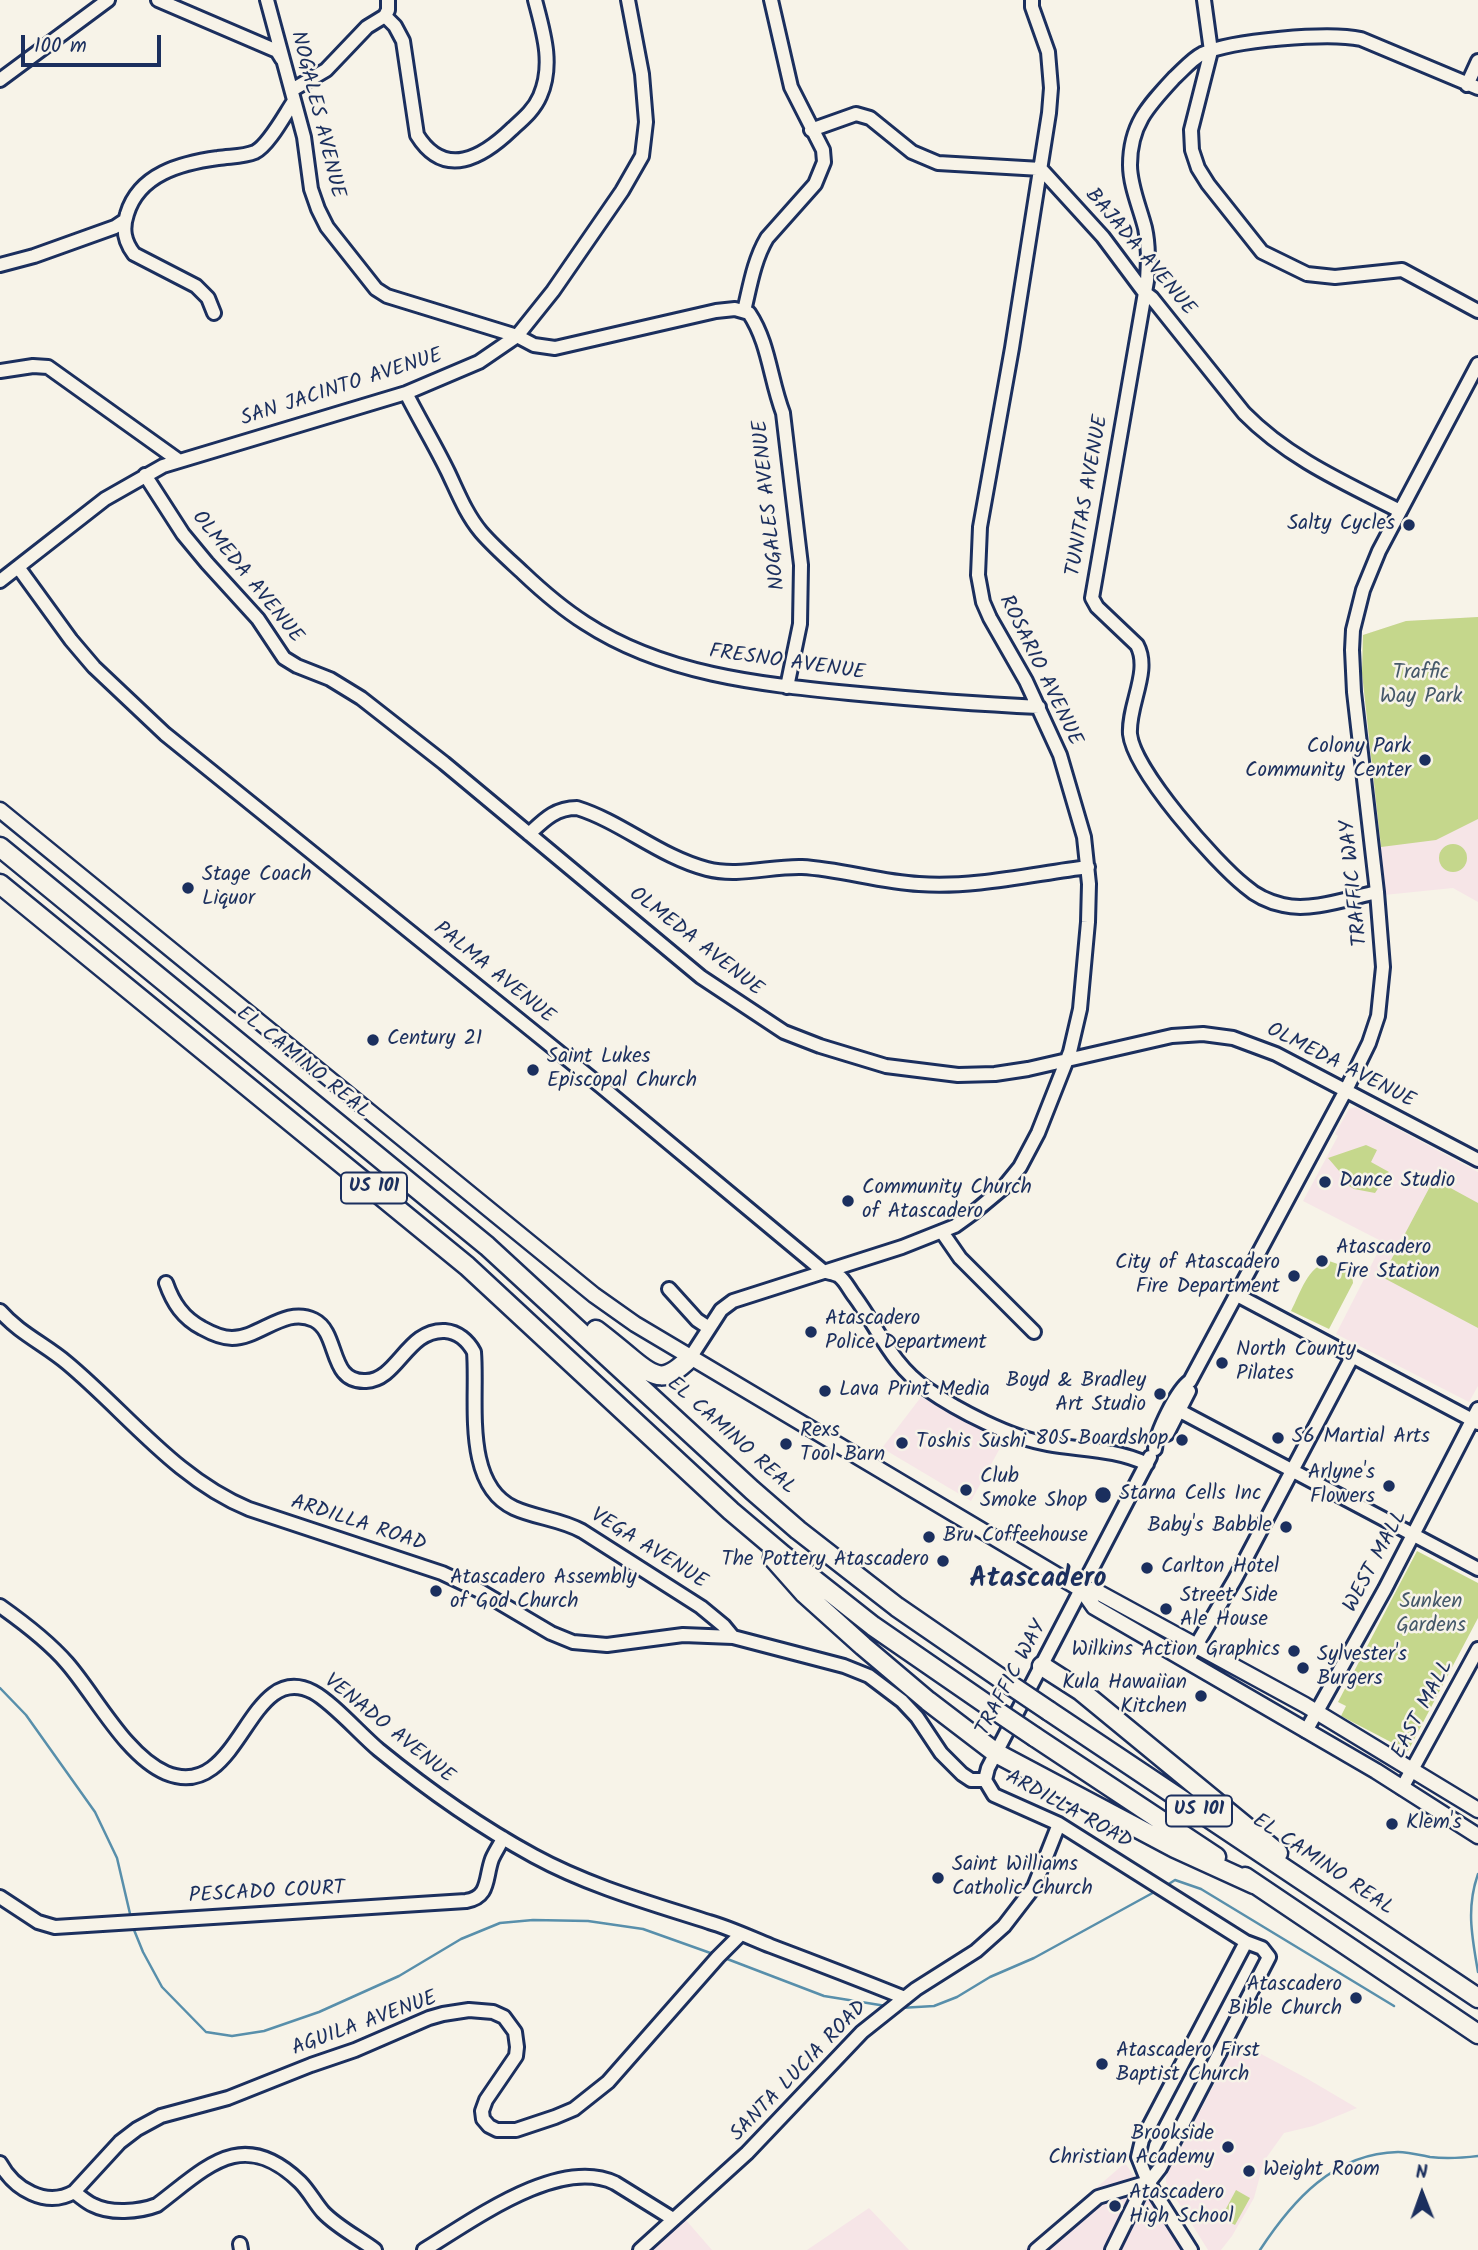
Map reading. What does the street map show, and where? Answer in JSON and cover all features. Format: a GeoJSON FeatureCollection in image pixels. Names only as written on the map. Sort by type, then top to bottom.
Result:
{"type":"FeatureCollection","features":[{"type":"Feature","properties":{"kind":"highway","name":"EL CAMINO REAL"},"geometry":{"type":"LineString","coordinates":[[0,847],[410,1181],[567,1318],[798,1530],[897,1607],[1476,1996]]}},
{"type":"Feature","properties":{"kind":"highway","name":"US 101"},"geometry":{"type":"LineString","coordinates":[[0,884],[467,1266],[732,1511],[843,1603],[923,1662],[1471,2029]]}},
{"type":"Feature","properties":{"kind":"highway"},"geometry":{"type":"LineString","coordinates":[[567,1318],[596,1330],[649,1374],[678,1370],[690,1358]]}},
{"type":"Feature","properties":{"kind":"highway"},"geometry":{"type":"LineString","coordinates":[[732,1511],[804,1592],[895,1674],[996,1753],[1175,1848],[1255,1884]]}},
{"type":"Feature","properties":{"kind":"highway"},"geometry":{"type":"LineString","coordinates":[[1042,1666],[1067,1681],[1126,1727],[1348,1912]]}},
{"type":"Feature","properties":{"kind":"highway"},"geometry":{"type":"LineString","coordinates":[[1471,2029],[1478,2044]]}},
{"type":"Feature","properties":{"kind":"main road","name":"EL CAMINO REAL"},"geometry":{"type":"LineString","coordinates":[[0,810],[594,1295],[690,1358],[1082,1590],[1094,1607],[1402,1788],[1478,1836]]}},
{"type":"Feature","properties":{"kind":"main road","name":"EL CAMINO REAL"},"geometry":{"type":"LineString","coordinates":[[1082,1590],[1094,1590],[1250,1674],[1478,1810]]}},
{"type":"Feature","properties":{"kind":"street"},"geometry":{"type":"LineString","coordinates":[[0,80],[108,0]]}},
{"type":"Feature","properties":{"kind":"street"},"geometry":{"type":"LineString","coordinates":[[158,0],[277,51],[285,62]]}},
{"type":"Feature","properties":{"kind":"street","name":"NOGALES AVENUE"},"geometry":{"type":"LineString","coordinates":[[267,0],[304,137],[311,189],[318,209],[327,227],[376,289],[410,304],[517,335],[534,345],[555,348],[716,311],[749,313],[759,328],[775,393],[783,413],[801,565],[800,624],[787,687]]}},
{"type":"Feature","properties":{"kind":"street"},"geometry":{"type":"LineString","coordinates":[[214,313],[208,298],[196,286],[134,254],[124,232],[129,206],[138,190],[158,176],[200,161],[258,151],[293,95],[326,69],[367,27],[385,16],[388,0]]}},
{"type":"Feature","properties":{"kind":"street"},"geometry":{"type":"LineString","coordinates":[[385,16],[395,26],[403,41],[417,135],[435,156],[447,160],[464,160],[479,156],[502,138],[526,117],[540,96],[546,70],[547,47],[535,0]]}},
{"type":"Feature","properties":{"kind":"street","name":"SAN JACINTO AVENUE"},"geometry":{"type":"LineString","coordinates":[[0,581],[105,499],[145,475],[178,460],[406,393],[479,362],[517,335],[560,280],[622,191],[642,156],[646,122],[642,74],[628,0]]}},
{"type":"Feature","properties":{"kind":"street"},"geometry":{"type":"LineString","coordinates":[[744,311],[755,262],[762,247],[815,184],[824,162],[823,150],[791,87],[771,0]]}},
{"type":"Feature","properties":{"kind":"street","name":"ROSARIO AVENUE"},"geometry":{"type":"LineString","coordinates":[[690,1358],[721,1310],[733,1301],[942,1232],[984,1205],[1003,1188],[1020,1167],[1038,1133],[1067,1061],[1080,1009],[1085,966],[1088,867],[1084,837],[1060,755],[1039,707],[989,618],[978,576],[980,527],[1048,131],[1051,88],[1048,52],[1031,7],[1032,0]]}},
{"type":"Feature","properties":{"kind":"street"},"geometry":{"type":"LineString","coordinates":[[1204,0],[1211,51],[1191,130],[1192,150],[1198,168],[1208,184],[1262,252],[1307,274],[1335,276],[1402,271],[1478,311]]}},
{"type":"Feature","properties":{"kind":"street"},"geometry":{"type":"LineString","coordinates":[[1144,292],[1148,246],[1129,168],[1132,139],[1139,118],[1151,102],[1200,54],[1273,40],[1345,36],[1373,42],[1473,87],[1478,61]]}},
{"type":"Feature","properties":{"kind":"street"},"geometry":{"type":"LineString","coordinates":[[811,130],[848,115],[865,115],[912,152],[938,163],[1041,169]]}},
{"type":"Feature","properties":{"kind":"street","name":"BAJADA AVENUE"},"geometry":{"type":"LineString","coordinates":[[1041,169],[1103,237],[1144,292],[1152,298],[1259,428],[1292,454],[1400,511]]}},
{"type":"Feature","properties":{"kind":"street"},"geometry":{"type":"LineString","coordinates":[[0,265],[34,256],[115,227],[124,221]]}},
{"type":"Feature","properties":{"kind":"street","name":"TUNITAS AVENUE"},"geometry":{"type":"LineString","coordinates":[[1144,292],[1092,597],[1097,607],[1137,645],[1141,653],[1130,732],[1137,757],[1158,789],[1212,853],[1245,887],[1258,895],[1280,905],[1301,908],[1377,892]]}},
{"type":"Feature","properties":{"kind":"street","name":"TRAFFIC WAY"},"geometry":{"type":"LineString","coordinates":[[985,1780],[988,1768],[1155,1449],[1180,1411],[1191,1381],[1369,1043],[1381,999],[1383,967],[1354,692],[1352,650],[1357,610],[1379,551],[1478,364]]}},
{"type":"Feature","properties":{"kind":"street"},"geometry":{"type":"LineString","coordinates":[[0,371],[33,366],[48,367],[178,460]]}},
{"type":"Feature","properties":{"kind":"street","name":"FRESNO AVENUE"},"geometry":{"type":"LineString","coordinates":[[406,393],[464,508],[481,532],[528,578],[586,624],[652,656],[722,677],[787,687],[950,703],[1039,707]]}},
{"type":"Feature","properties":{"kind":"street","name":"OLMEDA AVENUE"},"geometry":{"type":"LineString","coordinates":[[145,475],[183,534],[258,619],[284,658],[330,679],[361,698],[701,977],[784,1032],[886,1066],[958,1074],[995,1074],[1067,1061],[1172,1035],[1218,1036],[1262,1048],[1478,1160]]}},
{"type":"Feature","properties":{"kind":"street","name":"PALMA AVENUE"},"geometry":{"type":"LineString","coordinates":[[18,566],[71,640],[94,667],[165,734],[581,1070],[823,1271],[839,1276],[862,1307],[890,1354],[907,1373],[928,1390],[994,1426],[1027,1439],[1128,1455],[1147,1464]]}},
{"type":"Feature","properties":{"kind":"street"},"geometry":{"type":"LineString","coordinates":[[529,834],[555,812],[564,808],[577,808],[681,860],[708,870],[723,872],[783,867],[817,868],[920,884],[981,882],[1088,867]]}},
{"type":"Feature","properties":{"kind":"street"},"geometry":{"type":"LineString","coordinates":[[942,1232],[961,1258],[1034,1332]]}},
{"type":"Feature","properties":{"kind":"street","name":"VEGA AVENUE"},"geometry":{"type":"LineString","coordinates":[[166,1283],[183,1314],[202,1328],[221,1337],[246,1337],[273,1324],[298,1317],[317,1321],[324,1327],[342,1370],[348,1377],[365,1381],[383,1374],[424,1335],[448,1331],[459,1335],[474,1352],[477,1444],[489,1484],[500,1499],[516,1509],[562,1522],[582,1531],[701,1606],[733,1637]]}},
{"type":"Feature","properties":{"kind":"street"},"geometry":{"type":"LineString","coordinates":[[669,1289],[696,1320],[709,1328]]}},
{"type":"Feature","properties":{"kind":"street"},"geometry":{"type":"LineString","coordinates":[[1237,1295],[1352,1357],[1476,1417]]}},
{"type":"Feature","properties":{"kind":"street","name":"ARDILLA ROAD"},"geometry":{"type":"LineString","coordinates":[[0,1311],[21,1331],[69,1365],[193,1479],[232,1502],[442,1573],[480,1591],[551,1633],[573,1642],[607,1645],[682,1635],[733,1637],[832,1661],[869,1676],[902,1701],[917,1717],[941,1753],[962,1774],[971,1780],[985,1780],[994,1795],[1059,1824],[1245,1942],[1262,1948],[1269,1957],[1160,2168],[1148,2182]]}},
{"type":"Feature","properties":{"kind":"street"},"geometry":{"type":"LineString","coordinates":[[1187,1661],[1235,1579],[1352,1357]]}},
{"type":"Feature","properties":{"kind":"street","name":"TRAFFIC WAY"},"geometry":{"type":"LineString","coordinates":[[1155,1449],[1156,1440],[1170,1410],[1185,1385],[1191,1381]]}},
{"type":"Feature","properties":{"kind":"street"},"geometry":{"type":"LineString","coordinates":[[1180,1411],[1478,1569]]}},
{"type":"Feature","properties":{"kind":"street","name":"WEST MALL"},"geometry":{"type":"LineString","coordinates":[[1306,1731],[1476,1417]]}},
{"type":"Feature","properties":{"kind":"street","name":"VENADO AVENUE"},"geometry":{"type":"LineString","coordinates":[[0,1606],[26,1624],[56,1651],[123,1737],[138,1753],[166,1773],[187,1777],[211,1769],[236,1744],[254,1712],[269,1697],[289,1688],[313,1692],[415,1780],[474,1821],[535,1857],[604,1887],[741,1934],[905,1998]]}},
{"type":"Feature","properties":{"kind":"street","name":"EAST MALL"},"geometry":{"type":"LineString","coordinates":[[1402,1788],[1478,1649]]}},
{"type":"Feature","properties":{"kind":"street","name":"SANTA LUCIA ROAD"},"geometry":{"type":"LineString","coordinates":[[640,2250],[747,2154],[862,2032],[905,1998],[976,1951],[1015,1915],[1041,1873],[1059,1824]]}},
{"type":"Feature","properties":{"kind":"street","name":"PESCADO COURT"},"geometry":{"type":"LineString","coordinates":[[0,1897],[38,1922],[55,1927],[467,1902],[477,1899],[483,1892],[492,1859],[503,1838]]}},
{"type":"Feature","properties":{"kind":"street","name":"AGUILA AVENUE"},"geometry":{"type":"LineString","coordinates":[[74,2192],[120,2142],[137,2129],[162,2116],[228,2098],[443,2014],[469,2010],[493,2012],[505,2017],[515,2032],[516,2056],[486,2100],[482,2111],[483,2119],[489,2126],[497,2130],[516,2130],[555,2117],[574,2109],[608,2082],[718,1956],[741,1934]]}},
{"type":"Feature","properties":{"kind":"street"},"geometry":{"type":"LineString","coordinates":[[1191,2250],[1148,2182],[1138,2157],[1142,2140],[1245,1942]]}},
{"type":"Feature","properties":{"kind":"street"},"geometry":{"type":"LineString","coordinates":[[0,2164],[19,2187],[35,2195],[55,2198],[66,2197],[74,2192],[94,2206],[147,2209],[157,2206],[209,2165],[227,2158],[251,2154],[264,2157],[287,2170],[303,2185],[325,2214],[375,2250]]}},
{"type":"Feature","properties":{"kind":"street"},"geometry":{"type":"LineString","coordinates":[[424,2250],[528,2190],[553,2182],[588,2177],[615,2183],[673,2219]]}},
{"type":"Feature","properties":{"kind":"street"},"geometry":{"type":"LineString","coordinates":[[1036,2250],[1098,2197],[1148,2182]]}},
{"type":"Feature","properties":{"kind":"street"},"geometry":{"type":"LineString","coordinates":[[1112,2250],[1148,2182]]}},
{"type":"Feature","properties":{"kind":"shaded area","name":"Traffic Way Park"},"geometry":{"type":"Polygon","coordinates":[[[1478,617],[1478,902],[1453,888],[1384,895],[1362,673],[1363,635],[1406,621],[1478,617]]]}},
{"type":"Feature","properties":{"kind":"shaded area"},"geometry":{"type":"Polygon","coordinates":[[[1356,1107],[1478,1172],[1478,1386],[1469,1402],[1336,1334],[1383,1242],[1303,1201],[1338,1136],[1335,1134],[1349,1109],[1356,1107]]]}},
{"type":"Feature","properties":{"kind":"shaded area"},"geometry":{"type":"Polygon","coordinates":[[[921,1397],[1005,1439],[971,1501],[882,1448],[921,1397]]]}},
{"type":"Feature","properties":{"kind":"shaded area","name":"Brookside Christian Academy"},"geometry":{"type":"Polygon","coordinates":[[[1237,2041],[1357,2108],[1313,2126],[1284,2133],[1264,2161],[1254,2198],[1232,2236],[1221,2250],[1208,2250],[1166,2183],[1166,2176],[1237,2041]]]}},
{"type":"Feature","properties":{"kind":"shaded area","name":"Atascadero High School"},"geometry":{"type":"Polygon","coordinates":[[[1125,2163],[1185,2250],[1024,2250],[1125,2163]]]}},
{"type":"Feature","properties":{"kind":"shaded area"},"geometry":{"type":"Polygon","coordinates":[[[869,2208],[909,2250],[807,2250],[869,2208]]]}},
{"type":"Feature","properties":{"kind":"shaded area"},"geometry":{"type":"Polygon","coordinates":[[[685,2219],[712,2250],[651,2250],[685,2219]]]}},
{"type":"Feature","properties":{"kind":"green space","name":"Traffic Way Park"},"geometry":{"type":"Polygon","coordinates":[[[1478,617],[1478,819],[1436,840],[1381,847],[1362,673],[1363,635],[1406,621],[1478,617]]]}},
{"type":"Feature","properties":{"kind":"green space"},"geometry":{"type":"Polygon","coordinates":[[[1453,844],[1463,848],[1467,858],[1463,868],[1453,872],[1443,868],[1439,858],[1443,848],[1453,844]]]}},
{"type":"Feature","properties":{"kind":"green space"},"geometry":{"type":"Polygon","coordinates":[[[1366,1145],[1377,1150],[1371,1162],[1389,1172],[1375,1193],[1354,1189],[1343,1182],[1340,1172],[1328,1158],[1366,1145]]]}},
{"type":"Feature","properties":{"kind":"green space"},"geometry":{"type":"Polygon","coordinates":[[[1434,1179],[1478,1203],[1478,1328],[1382,1277],[1434,1179]]]}},
{"type":"Feature","properties":{"kind":"green space"},"geometry":{"type":"Polygon","coordinates":[[[1329,1261],[1349,1271],[1353,1283],[1329,1329],[1291,1311],[1310,1274],[1329,1261]]]}},
{"type":"Feature","properties":{"kind":"green space","name":"Sunken Gardens"},"geometry":{"type":"Polygon","coordinates":[[[1417,1551],[1478,1583],[1478,1618],[1408,1751],[1341,1716],[1346,1706],[1338,1702],[1417,1551]]]}},
{"type":"Feature","properties":{"kind":"green space"},"geometry":{"type":"Polygon","coordinates":[[[1236,2190],[1250,2198],[1235,2225],[1221,2218],[1236,2190]]]}},
{"type":"Feature","properties":{"kind":"waterway"},"geometry":{"type":"LineString","coordinates":[[0,1688],[26,1715],[95,1812],[117,1858],[131,1918]]}},
{"type":"Feature","properties":{"kind":"waterway"},"geometry":{"type":"LineString","coordinates":[[1478,1874],[1471,1911],[1478,1972]]}},
{"type":"Feature","properties":{"kind":"waterway"},"geometry":{"type":"LineString","coordinates":[[1164,1887],[1175,1880],[1201,1889],[1394,2006]]}},
{"type":"Feature","properties":{"kind":"waterway"},"geometry":{"type":"LineString","coordinates":[[900,2008],[934,2006],[957,1997],[990,1977],[1034,1958],[1158,1890]]}},
{"type":"Feature","properties":{"kind":"waterway"},"geometry":{"type":"LineString","coordinates":[[132,1925],[162,1987],[206,2032],[232,2036],[264,2031],[319,2012],[399,1976],[461,1939],[500,1923],[533,1920],[588,1921],[643,1929],[716,1955]]}},
{"type":"Feature","properties":{"kind":"waterway"},"geometry":{"type":"LineString","coordinates":[[722,1957],[824,1996],[886,2006]]}},
{"type":"Feature","properties":{"kind":"waterway"},"geometry":{"type":"LineString","coordinates":[[1260,2250],[1301,2198],[1317,2183],[1354,2161],[1375,2154],[1398,2152],[1442,2158],[1478,2156]]}},
{"type":"Feature","properties":{"kind":"place","name":"Salty Cycles"},"geometry":{"type":"Point","coordinates":[1409,525]}},
{"type":"Feature","properties":{"kind":"place","name":"Colony Park Community Center"},"geometry":{"type":"Point","coordinates":[1425,760]}},
{"type":"Feature","properties":{"kind":"place","name":"Stage Coach Liquor"},"geometry":{"type":"Point","coordinates":[188,888]}},
{"type":"Feature","properties":{"kind":"place","name":"Century 21"},"geometry":{"type":"Point","coordinates":[373,1040]}},
{"type":"Feature","properties":{"kind":"place","name":"Saint Lukes Episcopal Church"},"geometry":{"type":"Point","coordinates":[533,1070]}},
{"type":"Feature","properties":{"kind":"place","name":"Dance Studio"},"geometry":{"type":"Point","coordinates":[1325,1182]}},
{"type":"Feature","properties":{"kind":"place","name":"Community Church of Atascadero"},"geometry":{"type":"Point","coordinates":[848,1201]}},
{"type":"Feature","properties":{"kind":"place","name":"Atascadero Fire Station"},"geometry":{"type":"Point","coordinates":[1322,1261]}},
{"type":"Feature","properties":{"kind":"place","name":"City of Atascadero Fire Department"},"geometry":{"type":"Point","coordinates":[1294,1276]}},
{"type":"Feature","properties":{"kind":"place","name":"Atascadero Police Department"},"geometry":{"type":"Point","coordinates":[811,1332]}},
{"type":"Feature","properties":{"kind":"place","name":"North County Pilates"},"geometry":{"type":"Point","coordinates":[1222,1363]}},
{"type":"Feature","properties":{"kind":"place","name":"Lava Print Media"},"geometry":{"type":"Point","coordinates":[825,1391]}},
{"type":"Feature","properties":{"kind":"place","name":"Boyd & Bradley Art Studio"},"geometry":{"type":"Point","coordinates":[1160,1394]}},
{"type":"Feature","properties":{"kind":"place","name":"S6 Martial Arts"},"geometry":{"type":"Point","coordinates":[1278,1438]}},
{"type":"Feature","properties":{"kind":"place","name":"805 Boardshop"},"geometry":{"type":"Point","coordinates":[1182,1440]}},
{"type":"Feature","properties":{"kind":"place","name":"Toshis Sushi"},"geometry":{"type":"Point","coordinates":[902,1443]}},
{"type":"Feature","properties":{"kind":"place","name":"Rexs Tool Barn"},"geometry":{"type":"Point","coordinates":[786,1444]}},
{"type":"Feature","properties":{"kind":"place","name":"Arlyne's Flowers"},"geometry":{"type":"Point","coordinates":[1389,1486]}},
{"type":"Feature","properties":{"kind":"place","name":"Club Smoke Shop"},"geometry":{"type":"Point","coordinates":[966,1490]}},
{"type":"Feature","properties":{"kind":"place","name":"Starna Cells Inc"},"geometry":{"type":"Point","coordinates":[1103,1495]}},
{"type":"Feature","properties":{"kind":"place","name":"Baby's Babble"},"geometry":{"type":"Point","coordinates":[1286,1527]}},
{"type":"Feature","properties":{"kind":"place","name":"Bru Coffeehouse"},"geometry":{"type":"Point","coordinates":[929,1537]}},
{"type":"Feature","properties":{"kind":"place","name":"The Pottery Atascadero"},"geometry":{"type":"Point","coordinates":[943,1561]}},
{"type":"Feature","properties":{"kind":"place","name":"Carlton Hotel"},"geometry":{"type":"Point","coordinates":[1147,1568]}},
{"type":"Feature","properties":{"kind":"place","name":"Atascadero Assembly of God Church"},"geometry":{"type":"Point","coordinates":[436,1591]}},
{"type":"Feature","properties":{"kind":"place","name":"Street Side Ale House"},"geometry":{"type":"Point","coordinates":[1166,1609]}},
{"type":"Feature","properties":{"kind":"place","name":"Wilkins Action Graphics"},"geometry":{"type":"Point","coordinates":[1294,1651]}},
{"type":"Feature","properties":{"kind":"place","name":"Sylvester's Burgers"},"geometry":{"type":"Point","coordinates":[1303,1668]}},
{"type":"Feature","properties":{"kind":"place","name":"Kula Hawaiian Kitchen"},"geometry":{"type":"Point","coordinates":[1201,1696]}},
{"type":"Feature","properties":{"kind":"place","name":"Klem's"},"geometry":{"type":"Point","coordinates":[1392,1824]}},
{"type":"Feature","properties":{"kind":"place","name":"Saint Williams Catholic Church"},"geometry":{"type":"Point","coordinates":[938,1878]}},
{"type":"Feature","properties":{"kind":"place","name":"Atascadero Bible Church"},"geometry":{"type":"Point","coordinates":[1356,1998]}},
{"type":"Feature","properties":{"kind":"place","name":"Atascadero First Baptist Church"},"geometry":{"type":"Point","coordinates":[1102,2064]}},
{"type":"Feature","properties":{"kind":"place","name":"Brookside Christian Academy"},"geometry":{"type":"Point","coordinates":[1228,2147]}},
{"type":"Feature","properties":{"kind":"place","name":"Weight Room"},"geometry":{"type":"Point","coordinates":[1249,2171]}},
{"type":"Feature","properties":{"kind":"place","name":"Atascadero High School"},"geometry":{"type":"Point","coordinates":[1115,2206]}},
{"type":"Feature","properties":{"kind":"district","name":"Atascadero"},"geometry":{"type":"Point","coordinates":[1038,1581]}}]}
